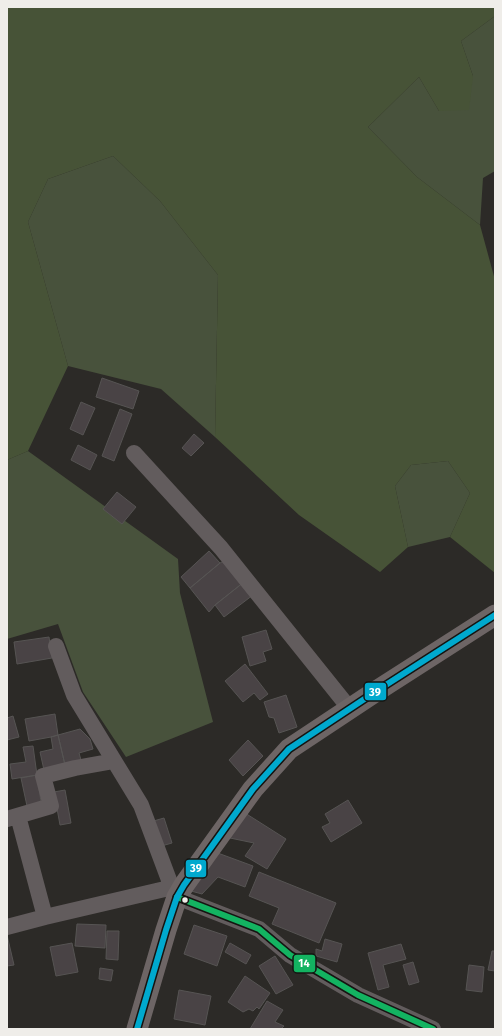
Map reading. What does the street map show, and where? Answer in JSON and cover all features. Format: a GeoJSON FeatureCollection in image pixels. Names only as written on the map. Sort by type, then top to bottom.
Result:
{"type":"FeatureCollection","features":[{"type":"Feature","properties":{"kind":"main road"},"geometry":{"type":"LineString","coordinates":[[137,1029],[178,890],[253,789],[289,749],[495,615]]}},
{"type":"Feature","properties":{"kind":"street"},"geometry":{"type":"LineString","coordinates":[[134,454],[221,548],[350,709]]}},
{"type":"Feature","properties":{"kind":"street"},"geometry":{"type":"LineString","coordinates":[[56,646],[74,695],[141,805],[178,890]]}},
{"type":"Feature","properties":{"kind":"street"},"geometry":{"type":"LineString","coordinates":[[45,917],[13,818],[52,806],[43,776],[75,768],[114,761]]}},
{"type":"Feature","properties":{"kind":"street"},"geometry":{"type":"LineString","coordinates":[[7,927],[45,917],[178,890],[259,929],[290,955],[358,995],[433,1029]]}},
{"type":"Feature","properties":{"kind":"green space"},"geometry":{"type":"Polygon","coordinates":[[[7,7],[495,7],[495,16],[461,41],[473,76],[469,110],[439,111],[419,77],[368,127],[417,177],[480,225],[495,280],[495,573],[450,537],[470,493],[448,461],[411,465],[395,486],[408,547],[380,572],[299,515],[215,437],[218,275],[160,201],[113,156],[48,179],[28,222],[68,366],[28,451],[7,460],[7,7]]]}},
{"type":"Feature","properties":{"kind":"green space"},"geometry":{"type":"Polygon","coordinates":[[[495,16],[495,171],[483,178],[480,225],[417,177],[368,127],[419,77],[439,111],[473,76],[461,41],[495,16]]]}},
{"type":"Feature","properties":{"kind":"green space"},"geometry":{"type":"Polygon","coordinates":[[[113,156],[160,201],[218,275],[215,437],[161,389],[68,366],[28,222],[48,179],[113,156]]]}},
{"type":"Feature","properties":{"kind":"green space"},"geometry":{"type":"Polygon","coordinates":[[[28,451],[178,559],[180,593],[213,722],[126,757],[83,692],[58,624],[7,639],[7,460],[28,451]]]}},
{"type":"Feature","properties":{"kind":"green space"},"geometry":{"type":"Polygon","coordinates":[[[448,461],[470,493],[450,537],[408,547],[395,486],[411,465],[448,461]]]}},
{"type":"Feature","properties":{"kind":"building"},"geometry":{"type":"Polygon","coordinates":[[[102,378],[139,391],[133,409],[96,397],[102,378]]]}},
{"type":"Feature","properties":{"kind":"building"},"geometry":{"type":"Polygon","coordinates":[[[81,402],[95,408],[83,435],[70,429],[81,402]]]}},
{"type":"Feature","properties":{"kind":"building"},"geometry":{"type":"Polygon","coordinates":[[[120,409],[132,414],[114,461],[102,456],[120,409]]]}},
{"type":"Feature","properties":{"kind":"building"},"geometry":{"type":"Polygon","coordinates":[[[194,434],[204,443],[191,456],[182,448],[194,434]]]}},
{"type":"Feature","properties":{"kind":"building"},"geometry":{"type":"Polygon","coordinates":[[[78,445],[97,455],[90,470],[71,460],[78,445]]]}},
{"type":"Feature","properties":{"kind":"building"},"geometry":{"type":"Polygon","coordinates":[[[117,492],[136,507],[122,524],[103,509],[117,492]]]}},
{"type":"Feature","properties":{"kind":"building"},"geometry":{"type":"Polygon","coordinates":[[[209,551],[220,563],[190,588],[181,577],[209,551]]]}},
{"type":"Feature","properties":{"kind":"building"},"geometry":{"type":"Polygon","coordinates":[[[226,560],[244,582],[215,605],[209,612],[190,588],[220,563],[226,560]]]}},
{"type":"Feature","properties":{"kind":"building"},"geometry":{"type":"Polygon","coordinates":[[[244,582],[253,595],[224,617],[215,605],[244,582]]]}},
{"type":"Feature","properties":{"kind":"building"},"geometry":{"type":"Polygon","coordinates":[[[266,630],[272,649],[263,652],[266,661],[250,666],[242,637],[266,630]]]}},
{"type":"Feature","properties":{"kind":"building"},"geometry":{"type":"Polygon","coordinates":[[[49,637],[52,658],[17,664],[14,642],[49,637]]]}},
{"type":"Feature","properties":{"kind":"building"},"geometry":{"type":"Polygon","coordinates":[[[245,664],[268,694],[260,700],[254,693],[243,702],[225,681],[245,664]]]}},
{"type":"Feature","properties":{"kind":"building"},"geometry":{"type":"Polygon","coordinates":[[[286,695],[297,727],[279,733],[274,718],[269,717],[264,702],[286,695]]]}},
{"type":"Feature","properties":{"kind":"building"},"geometry":{"type":"Polygon","coordinates":[[[55,714],[58,735],[29,741],[25,719],[55,714]]]}},
{"type":"Feature","properties":{"kind":"building"},"geometry":{"type":"Polygon","coordinates":[[[13,716],[19,737],[7,740],[7,718],[13,716]]]}},
{"type":"Feature","properties":{"kind":"building"},"geometry":{"type":"Polygon","coordinates":[[[80,729],[90,739],[93,749],[79,753],[81,760],[65,765],[58,735],[80,729]]]}},
{"type":"Feature","properties":{"kind":"building"},"geometry":{"type":"Polygon","coordinates":[[[58,735],[65,765],[44,770],[40,752],[53,749],[51,737],[58,735]]]}},
{"type":"Feature","properties":{"kind":"building"},"geometry":{"type":"Polygon","coordinates":[[[248,740],[263,756],[243,776],[229,760],[248,740]]]}},
{"type":"Feature","properties":{"kind":"building"},"geometry":{"type":"Polygon","coordinates":[[[33,746],[37,775],[12,779],[10,764],[26,762],[23,747],[33,746]]]}},
{"type":"Feature","properties":{"kind":"building"},"geometry":{"type":"Polygon","coordinates":[[[37,775],[41,802],[27,806],[21,778],[37,775]]]}},
{"type":"Feature","properties":{"kind":"building"},"geometry":{"type":"Polygon","coordinates":[[[65,790],[71,823],[60,825],[54,792],[65,790]]]}},
{"type":"Feature","properties":{"kind":"building"},"geometry":{"type":"Polygon","coordinates":[[[348,800],[362,823],[331,842],[322,827],[330,823],[325,814],[348,800]]]}},
{"type":"Feature","properties":{"kind":"building"},"geometry":{"type":"Polygon","coordinates":[[[245,813],[286,839],[267,869],[245,856],[254,843],[230,838],[245,813]]]}},
{"type":"Feature","properties":{"kind":"building"},"geometry":{"type":"Polygon","coordinates":[[[164,818],[172,843],[158,847],[150,822],[164,818]]]}},
{"type":"Feature","properties":{"kind":"building"},"geometry":{"type":"Polygon","coordinates":[[[215,852],[253,866],[245,887],[218,877],[202,894],[191,891],[215,852]]]}},
{"type":"Feature","properties":{"kind":"building"},"geometry":{"type":"Polygon","coordinates":[[[259,872],[336,903],[319,943],[272,924],[279,908],[249,896],[259,872]]]}},
{"type":"Feature","properties":{"kind":"building"},"geometry":{"type":"Polygon","coordinates":[[[77,924],[106,925],[105,948],[75,946],[77,924]]]}},
{"type":"Feature","properties":{"kind":"building"},"geometry":{"type":"Polygon","coordinates":[[[194,925],[227,936],[217,966],[184,954],[194,925]]]}},
{"type":"Feature","properties":{"kind":"building"},"geometry":{"type":"Polygon","coordinates":[[[107,931],[119,931],[118,960],[106,959],[107,931]]]}},
{"type":"Feature","properties":{"kind":"building"},"geometry":{"type":"Polygon","coordinates":[[[7,935],[14,965],[7,966],[7,935]]]}},
{"type":"Feature","properties":{"kind":"building"},"geometry":{"type":"Polygon","coordinates":[[[325,939],[342,944],[337,962],[316,956],[316,949],[322,951],[325,939]]]}},
{"type":"Feature","properties":{"kind":"building"},"geometry":{"type":"Polygon","coordinates":[[[72,943],[78,972],[56,976],[50,947],[72,943]]]}},
{"type":"Feature","properties":{"kind":"building"},"geometry":{"type":"Polygon","coordinates":[[[230,943],[251,955],[246,964],[225,952],[230,943]]]}},
{"type":"Feature","properties":{"kind":"building"},"geometry":{"type":"Polygon","coordinates":[[[401,944],[406,959],[383,965],[389,987],[378,990],[368,953],[401,944]]]}},
{"type":"Feature","properties":{"kind":"building"},"geometry":{"type":"Polygon","coordinates":[[[492,951],[495,951],[495,971],[488,970],[492,951]]]}},
{"type":"Feature","properties":{"kind":"building"},"geometry":{"type":"Polygon","coordinates":[[[275,956],[293,985],[276,994],[259,966],[275,956]]]}},
{"type":"Feature","properties":{"kind":"building"},"geometry":{"type":"Polygon","coordinates":[[[413,962],[419,982],[409,985],[403,965],[413,962]]]}},
{"type":"Feature","properties":{"kind":"building"},"geometry":{"type":"Polygon","coordinates":[[[469,965],[484,967],[482,992],[466,990],[469,965]]]}},
{"type":"Feature","properties":{"kind":"building"},"geometry":{"type":"Polygon","coordinates":[[[100,968],[113,970],[111,981],[99,979],[100,968]]]}},
{"type":"Feature","properties":{"kind":"building"},"geometry":{"type":"Polygon","coordinates":[[[245,976],[270,993],[259,1009],[257,1007],[253,1011],[249,1009],[243,1012],[228,1002],[245,976]]]}},
{"type":"Feature","properties":{"kind":"building"},"geometry":{"type":"Polygon","coordinates":[[[179,990],[211,996],[205,1025],[174,1019],[179,990]]]}},
{"type":"Feature","properties":{"kind":"building"},"geometry":{"type":"Polygon","coordinates":[[[267,1001],[283,1010],[275,1022],[284,1026],[281,1029],[250,1029],[267,1001]]]}},
{"type":"Feature","properties":{"kind":"transit line","name":"39"},"geometry":{"type":"LineString","coordinates":[[137,1029],[177,897],[253,789],[289,749],[495,615]]}},
{"type":"Feature","properties":{"kind":"transit line","name":"14"},"geometry":{"type":"LineString","coordinates":[[177,897],[259,929],[290,955],[358,995],[433,1029]]}}]}
